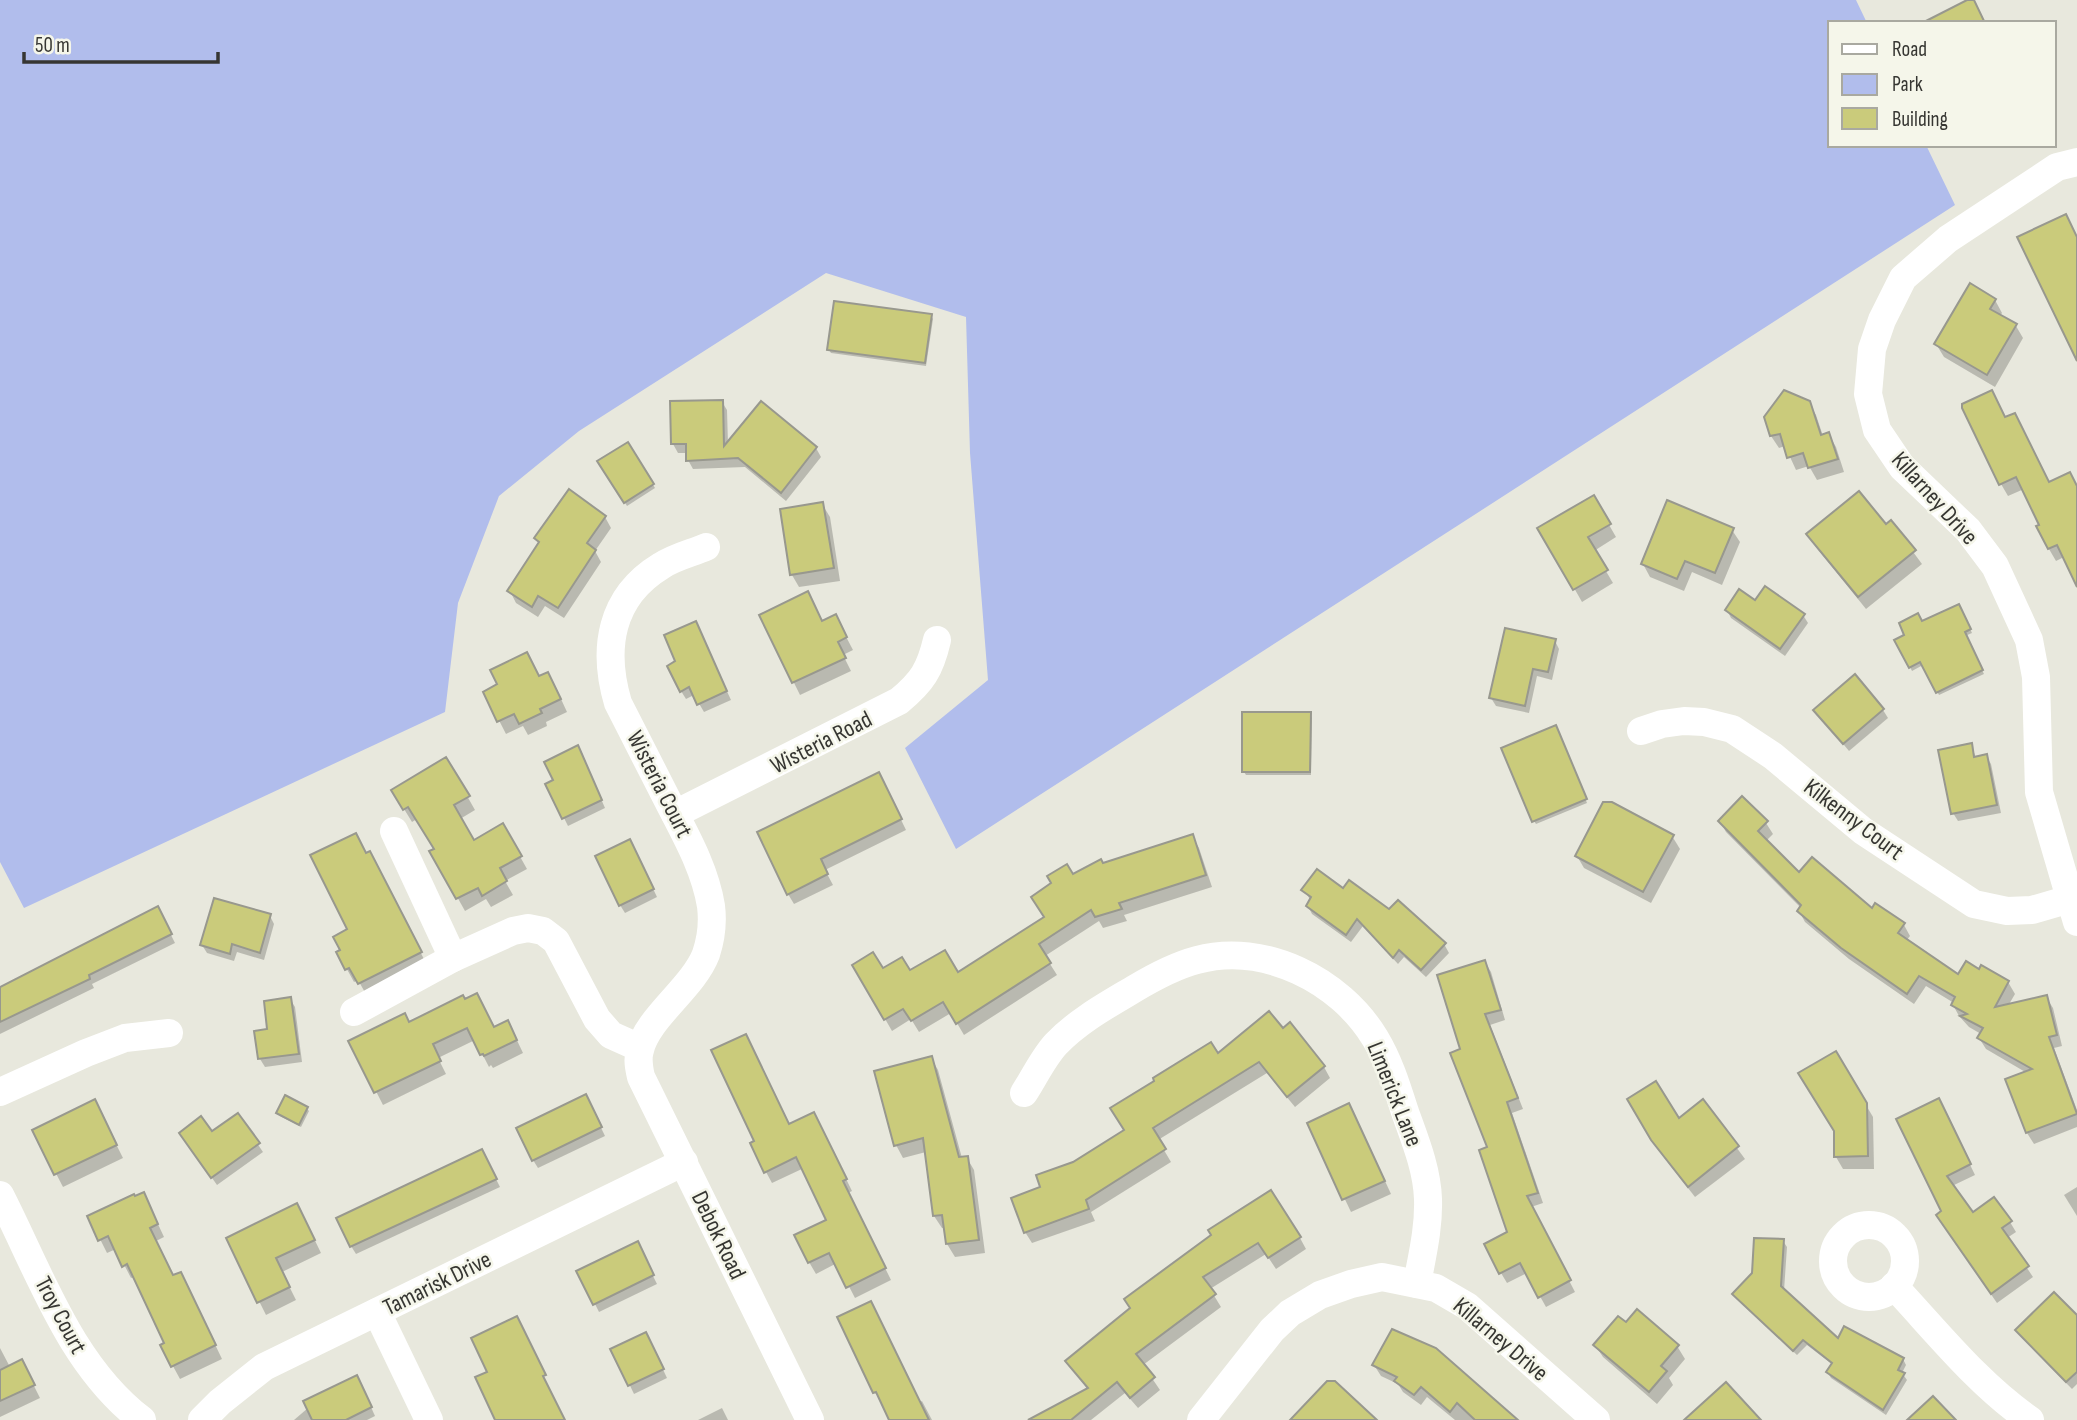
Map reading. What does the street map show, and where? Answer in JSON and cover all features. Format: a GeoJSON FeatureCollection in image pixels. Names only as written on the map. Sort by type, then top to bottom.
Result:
{"type":"FeatureCollection","features":[{"type":"Feature","properties":{"kind":"street","name":"Killarney Drive"},"geometry":{"type":"LineString","coordinates":[[2073,910],[2039,792],[2036,677],[2027,636],[1995,566],[1968,530],[1902,467],[1877,429],[1868,394],[1872,349],[1882,320],[1903,278],[1948,239],[2057,167],[2077,162]]}},
{"type":"Feature","properties":{"kind":"street","name":"Wisteria Court"},"geometry":{"type":"LineString","coordinates":[[640,1048],[650,1029],[674,1001],[705,956],[711,933],[712,909],[704,876],[676,814],[618,703],[611,680],[610,642],[623,603],[636,586],[662,565],[706,547]]}},
{"type":"Feature","properties":{"kind":"street","name":"Wisteria Road"},"geometry":{"type":"LineString","coordinates":[[676,814],[899,701],[919,684],[932,661],[936,640]]}},
{"type":"Feature","properties":{"kind":"street","name":"Kilkenny Court"},"geometry":{"type":"LineString","coordinates":[[1641,731],[1684,721],[1704,722],[1732,729],[1773,756],[1863,831],[1974,904],[2007,911],[2073,910]]}},
{"type":"Feature","properties":{"kind":"street"},"geometry":{"type":"LineString","coordinates":[[394,831],[453,958]]}},
{"type":"Feature","properties":{"kind":"street"},"geometry":{"type":"LineString","coordinates":[[354,1012],[453,958],[513,931],[528,928],[543,931],[556,942],[597,1019],[611,1035],[640,1048]]}},
{"type":"Feature","properties":{"kind":"street","name":"Limerick Lane"},"geometry":{"type":"LineString","coordinates":[[1024,1093],[1055,1045],[1094,1012],[1156,975],[1198,960],[1233,956],[1266,960],[1296,969],[1321,982],[1346,1002],[1374,1037],[1392,1074],[1420,1155],[1428,1197],[1427,1226],[1417,1284]]}},
{"type":"Feature","properties":{"kind":"street"},"geometry":{"type":"LineString","coordinates":[[0,1092],[125,1038],[169,1033]]}},
{"type":"Feature","properties":{"kind":"street","name":"Debok Road"},"geometry":{"type":"LineString","coordinates":[[640,1048],[640,1077],[810,1420]]}},
{"type":"Feature","properties":{"kind":"street","name":"Tamarisk Drive"},"geometry":{"type":"LineString","coordinates":[[202,1420],[264,1367],[684,1163]]}},
{"type":"Feature","properties":{"kind":"street","name":"Troy Court"},"geometry":{"type":"LineString","coordinates":[[0,1195],[60,1318],[81,1354],[96,1377],[142,1420]]}},
{"type":"Feature","properties":{"kind":"street","name":"Killarney Drive"},"geometry":{"type":"LineString","coordinates":[[1201,1420],[1272,1330],[1290,1313],[1320,1295],[1350,1283],[1382,1277],[1436,1288],[1467,1306],[1596,1420]]}},
{"type":"Feature","properties":{"kind":"street"},"geometry":{"type":"LineString","coordinates":[[1894,1286],[1998,1395],[2030,1420]]}},
{"type":"Feature","properties":{"kind":"street"},"geometry":{"type":"LineString","coordinates":[[377,1312],[429,1420]]}},
{"type":"Feature","properties":{"kind":"green space"},"geometry":{"type":"Polygon","coordinates":[[[0,0],[1856,0],[1866,21],[1828,21],[1828,147],[1927,147],[1955,205],[956,849],[905,748],[988,680],[970,453],[966,317],[826,273],[579,431],[499,496],[458,603],[445,712],[24,908],[0,862],[0,0]]]}},
{"type":"Feature","properties":{"kind":"building"},"geometry":{"type":"Polygon","coordinates":[[[1967,0],[1974,0],[1984,21],[1926,21],[1967,0]]]}},
{"type":"Feature","properties":{"kind":"building"},"geometry":{"type":"Polygon","coordinates":[[[2066,214],[2077,237],[2077,361],[2017,237],[2066,214]]]}},
{"type":"Feature","properties":{"kind":"building"},"geometry":{"type":"Polygon","coordinates":[[[1970,283],[1996,299],[1990,309],[2017,324],[1987,375],[1934,344],[1970,283]]]}},
{"type":"Feature","properties":{"kind":"building"},"geometry":{"type":"Polygon","coordinates":[[[834,301],[932,314],[925,363],[827,350],[834,301]]]}},
{"type":"Feature","properties":{"kind":"building"},"geometry":{"type":"Polygon","coordinates":[[[1784,390],[1810,401],[1821,435],[1829,432],[1838,459],[1808,468],[1803,453],[1787,458],[1780,434],[1770,436],[1764,417],[1784,390]]]}},
{"type":"Feature","properties":{"kind":"building"},"geometry":{"type":"Polygon","coordinates":[[[1992,390],[2005,417],[2015,413],[2049,482],[2070,472],[2077,486],[2077,587],[2057,545],[2048,549],[2016,477],[1999,485],[1962,408],[1962,404],[1992,390]]]}},
{"type":"Feature","properties":{"kind":"building"},"geometry":{"type":"Polygon","coordinates":[[[723,400],[724,446],[761,401],[817,447],[781,493],[738,458],[686,461],[686,444],[671,444],[670,401],[723,400]]]}},
{"type":"Feature","properties":{"kind":"building"},"geometry":{"type":"Polygon","coordinates":[[[628,442],[654,484],[624,503],[597,461],[628,442]]]}},
{"type":"Feature","properties":{"kind":"building"},"geometry":{"type":"Polygon","coordinates":[[[569,489],[606,516],[587,543],[596,550],[558,608],[538,596],[532,607],[507,591],[539,542],[534,538],[569,489]]]}},
{"type":"Feature","properties":{"kind":"building"},"geometry":{"type":"Polygon","coordinates":[[[1859,491],[1886,524],[1891,520],[1916,550],[1858,597],[1806,534],[1859,491]]]}},
{"type":"Feature","properties":{"kind":"building"},"geometry":{"type":"Polygon","coordinates":[[[1594,495],[1611,524],[1588,537],[1608,570],[1573,590],[1537,528],[1594,495]]]}},
{"type":"Feature","properties":{"kind":"building"},"geometry":{"type":"Polygon","coordinates":[[[1667,500],[1734,528],[1715,573],[1685,561],[1677,579],[1641,564],[1667,500]]]}},
{"type":"Feature","properties":{"kind":"building"},"geometry":{"type":"Polygon","coordinates":[[[823,502],[834,568],[790,575],[780,509],[823,502]]]}},
{"type":"Feature","properties":{"kind":"building"},"geometry":{"type":"Polygon","coordinates":[[[1765,586],[1805,614],[1780,649],[1725,610],[1739,589],[1755,600],[1765,586]]]}},
{"type":"Feature","properties":{"kind":"building"},"geometry":{"type":"Polygon","coordinates":[[[808,591],[822,621],[836,614],[847,637],[838,642],[846,658],[792,683],[759,615],[808,591]]]}},
{"type":"Feature","properties":{"kind":"building"},"geometry":{"type":"Polygon","coordinates":[[[1959,604],[1971,629],[1965,632],[1983,670],[1936,693],[1920,662],[1909,668],[1894,640],[1904,635],[1899,623],[1918,613],[1922,621],[1959,604]]]}},
{"type":"Feature","properties":{"kind":"building"},"geometry":{"type":"Polygon","coordinates":[[[696,621],[727,691],[697,705],[689,687],[680,692],[667,666],[675,661],[664,635],[696,621]]]}},
{"type":"Feature","properties":{"kind":"building"},"geometry":{"type":"Polygon","coordinates":[[[1505,628],[1556,639],[1548,672],[1533,669],[1525,706],[1489,698],[1505,628]]]}},
{"type":"Feature","properties":{"kind":"building"},"geometry":{"type":"Polygon","coordinates":[[[527,652],[539,676],[548,672],[561,699],[540,709],[542,713],[519,724],[514,714],[497,722],[483,692],[497,684],[490,670],[527,652]]]}},
{"type":"Feature","properties":{"kind":"building"},"geometry":{"type":"Polygon","coordinates":[[[1855,674],[1884,709],[1843,744],[1813,710],[1855,674]]]}},
{"type":"Feature","properties":{"kind":"building"},"geometry":{"type":"Polygon","coordinates":[[[1242,712],[1311,712],[1310,772],[1242,772],[1242,712]]]}},
{"type":"Feature","properties":{"kind":"building"},"geometry":{"type":"Polygon","coordinates":[[[1556,725],[1587,799],[1532,822],[1501,748],[1556,725]]]}},
{"type":"Feature","properties":{"kind":"building"},"geometry":{"type":"Polygon","coordinates":[[[1972,743],[1974,757],[1987,754],[1997,805],[1951,814],[1938,750],[1972,743]]]}},
{"type":"Feature","properties":{"kind":"building"},"geometry":{"type":"Polygon","coordinates":[[[578,745],[602,800],[562,819],[545,784],[553,780],[544,762],[578,745]]]}},
{"type":"Feature","properties":{"kind":"building"},"geometry":{"type":"Polygon","coordinates":[[[446,757],[470,796],[454,805],[474,840],[503,823],[522,856],[500,868],[507,881],[482,896],[478,888],[456,899],[429,851],[434,849],[408,807],[403,810],[391,790],[446,757]]]}},
{"type":"Feature","properties":{"kind":"building"},"geometry":{"type":"Polygon","coordinates":[[[879,772],[902,819],[821,859],[828,874],[787,895],[757,832],[879,772]]]}},
{"type":"Feature","properties":{"kind":"building"},"geometry":{"type":"Polygon","coordinates":[[[1742,796],[1768,821],[1758,831],[1799,872],[1812,857],[1872,908],[1875,903],[1905,923],[1898,933],[1958,974],[1966,961],[1979,969],[1981,965],[2009,981],[1995,1007],[2047,995],[2057,1035],[2049,1037],[2077,1114],[2026,1133],[2005,1079],[2032,1069],[1977,1038],[1983,1028],[1960,1016],[1967,1014],[1951,1005],[1955,997],[1919,976],[1907,994],[1841,948],[1797,911],[1801,905],[1718,821],[1742,796]]]}},
{"type":"Feature","properties":{"kind":"building"},"geometry":{"type":"Polygon","coordinates":[[[1603,802],[1612,802],[1674,835],[1643,892],[1575,856],[1603,802]]]}},
{"type":"Feature","properties":{"kind":"building"},"geometry":{"type":"Polygon","coordinates":[[[356,833],[366,853],[370,851],[422,952],[358,984],[349,968],[345,970],[336,952],[340,950],[333,937],[347,929],[310,855],[356,833]]]}},
{"type":"Feature","properties":{"kind":"building"},"geometry":{"type":"Polygon","coordinates":[[[1193,834],[1206,875],[1119,903],[1122,909],[1095,917],[1091,910],[1039,944],[1051,963],[956,1024],[943,1002],[911,1021],[903,1009],[884,1020],[852,965],[873,952],[883,968],[902,957],[910,970],[945,950],[958,972],[1044,917],[1031,897],[1051,883],[1047,876],[1067,864],[1073,874],[1101,859],[1103,863],[1193,834]]]}},
{"type":"Feature","properties":{"kind":"building"},"geometry":{"type":"Polygon","coordinates":[[[630,839],[654,889],[619,906],[595,856],[630,839]]]}},
{"type":"Feature","properties":{"kind":"building"},"geometry":{"type":"Polygon","coordinates":[[[1317,869],[1343,888],[1349,880],[1389,909],[1398,900],[1446,943],[1421,970],[1399,950],[1393,958],[1357,919],[1346,935],[1306,906],[1311,897],[1301,890],[1317,869]]]}},
{"type":"Feature","properties":{"kind":"building"},"geometry":{"type":"Polygon","coordinates":[[[214,898],[271,914],[260,953],[232,944],[230,954],[200,945],[214,898]]]}},
{"type":"Feature","properties":{"kind":"building"},"geometry":{"type":"Polygon","coordinates":[[[158,906],[172,934],[89,975],[90,979],[0,1022],[0,987],[158,906]]]}},
{"type":"Feature","properties":{"kind":"building"},"geometry":{"type":"Polygon","coordinates":[[[1485,960],[1501,1010],[1485,1014],[1518,1098],[1507,1102],[1538,1193],[1527,1196],[1571,1280],[1538,1298],[1520,1263],[1499,1274],[1484,1244],[1507,1232],[1479,1150],[1487,1147],[1450,1053],[1460,1049],[1437,975],[1485,960]]]}},
{"type":"Feature","properties":{"kind":"building"},"geometry":{"type":"Polygon","coordinates":[[[477,993],[494,1027],[508,1020],[517,1040],[484,1056],[480,1055],[467,1028],[433,1044],[441,1061],[374,1093],[348,1041],[405,1013],[409,1022],[463,995],[465,999],[477,993]]]}},
{"type":"Feature","properties":{"kind":"building"},"geometry":{"type":"Polygon","coordinates":[[[291,997],[299,1054],[258,1059],[254,1031],[267,1029],[264,1001],[291,997]]]}},
{"type":"Feature","properties":{"kind":"building"},"geometry":{"type":"Polygon","coordinates":[[[1269,1011],[1283,1028],[1290,1022],[1325,1066],[1287,1097],[1259,1062],[1153,1128],[1166,1149],[1086,1200],[1089,1209],[1024,1233],[1011,1198],[1040,1187],[1036,1175],[1073,1162],[1124,1130],[1110,1108],[1211,1042],[1218,1053],[1269,1011]]]}},
{"type":"Feature","properties":{"kind":"building"},"geometry":{"type":"Polygon","coordinates":[[[746,1034],[789,1124],[814,1112],[847,1179],[843,1181],[886,1268],[846,1288],[829,1253],[808,1263],[794,1235],[826,1220],[796,1157],[764,1173],[750,1143],[754,1141],[711,1050],[746,1034]]]}},
{"type":"Feature","properties":{"kind":"building"},"geometry":{"type":"Polygon","coordinates":[[[1836,1051],[1867,1103],[1868,1156],[1834,1157],[1834,1131],[1798,1073],[1836,1051]]]}},
{"type":"Feature","properties":{"kind":"building"},"geometry":{"type":"Polygon","coordinates":[[[932,1056],[959,1157],[968,1156],[979,1240],[946,1244],[942,1215],[933,1216],[923,1138],[894,1146],[874,1071],[932,1056]]]}},
{"type":"Feature","properties":{"kind":"building"},"geometry":{"type":"Polygon","coordinates":[[[1656,1081],[1679,1118],[1703,1099],[1739,1146],[1688,1187],[1651,1140],[1627,1099],[1656,1081]]]}},
{"type":"Feature","properties":{"kind":"building"},"geometry":{"type":"Polygon","coordinates":[[[586,1094],[602,1127],[532,1161],[516,1128],[586,1094]]]}},
{"type":"Feature","properties":{"kind":"building"},"geometry":{"type":"Polygon","coordinates":[[[285,1095],[308,1107],[299,1125],[276,1113],[285,1095]]]}},
{"type":"Feature","properties":{"kind":"building"},"geometry":{"type":"Polygon","coordinates":[[[1939,1098],[1971,1164],[1947,1176],[1973,1212],[1994,1197],[2012,1221],[2002,1228],[2029,1266],[1991,1294],[1936,1215],[1941,1211],[1896,1119],[1939,1098]]]}},
{"type":"Feature","properties":{"kind":"building"},"geometry":{"type":"Polygon","coordinates":[[[95,1099],[117,1145],[54,1175],[32,1130],[95,1099]]]}},
{"type":"Feature","properties":{"kind":"building"},"geometry":{"type":"Polygon","coordinates":[[[1349,1103],[1385,1181],[1342,1200],[1307,1123],[1349,1103]]]}},
{"type":"Feature","properties":{"kind":"building"},"geometry":{"type":"Polygon","coordinates":[[[238,1113],[260,1143],[211,1178],[179,1133],[201,1116],[212,1131],[238,1113]]]}},
{"type":"Feature","properties":{"kind":"building"},"geometry":{"type":"Polygon","coordinates":[[[482,1149],[497,1179],[350,1247],[336,1218],[482,1149]]]}},
{"type":"Feature","properties":{"kind":"building"},"geometry":{"type":"Polygon","coordinates":[[[1271,1190],[1301,1237],[1268,1258],[1258,1243],[1203,1277],[1216,1294],[1136,1354],[1155,1377],[1130,1398],[1117,1382],[1071,1420],[1028,1420],[1088,1388],[1065,1361],[1130,1308],[1124,1299],[1211,1235],[1208,1230],[1271,1190]]]}},
{"type":"Feature","properties":{"kind":"building"},"geometry":{"type":"Polygon","coordinates":[[[144,1192],[158,1224],[150,1228],[173,1275],[181,1272],[216,1345],[171,1367],[160,1345],[164,1343],[127,1264],[122,1267],[108,1236],[98,1241],[87,1216],[144,1192]]]}},
{"type":"Feature","properties":{"kind":"building"},"geometry":{"type":"Polygon","coordinates":[[[297,1203],[315,1240],[276,1258],[290,1287],[257,1303],[226,1238],[297,1203]]]}},
{"type":"Feature","properties":{"kind":"building"},"geometry":{"type":"Polygon","coordinates":[[[1754,1238],[1784,1239],[1781,1286],[1838,1338],[1844,1326],[1904,1358],[1898,1370],[1905,1373],[1883,1410],[1826,1372],[1832,1363],[1803,1340],[1793,1351],[1732,1294],[1752,1273],[1754,1238]]]}},
{"type":"Feature","properties":{"kind":"building"},"geometry":{"type":"Polygon","coordinates":[[[638,1241],[654,1275],[593,1305],[576,1271],[638,1241]]]}},
{"type":"Feature","properties":{"kind":"building"},"geometry":{"type":"Polygon","coordinates":[[[2054,1292],[2077,1315],[2077,1372],[2066,1382],[2015,1330],[2054,1292]]]}},
{"type":"Feature","properties":{"kind":"building"},"geometry":{"type":"Polygon","coordinates":[[[871,1301],[929,1420],[889,1420],[876,1392],[873,1393],[837,1317],[871,1301]]]}},
{"type":"Feature","properties":{"kind":"building"},"geometry":{"type":"Polygon","coordinates":[[[1637,1309],[1679,1345],[1661,1366],[1667,1371],[1649,1392],[1593,1345],[1618,1316],[1626,1322],[1637,1309]]]}},
{"type":"Feature","properties":{"kind":"building"},"geometry":{"type":"Polygon","coordinates":[[[517,1316],[565,1420],[495,1420],[475,1377],[487,1372],[471,1338],[517,1316]]]}},
{"type":"Feature","properties":{"kind":"building"},"geometry":{"type":"Polygon","coordinates":[[[1392,1329],[1436,1348],[1518,1420],[1475,1420],[1457,1403],[1450,1412],[1421,1387],[1414,1395],[1394,1381],[1397,1377],[1372,1365],[1392,1329]]]}},
{"type":"Feature","properties":{"kind":"building"},"geometry":{"type":"Polygon","coordinates":[[[646,1332],[664,1369],[628,1386],[610,1349],[646,1332]]]}},
{"type":"Feature","properties":{"kind":"building"},"geometry":{"type":"Polygon","coordinates":[[[22,1359],[35,1385],[0,1401],[0,1370],[22,1359]]]}},
{"type":"Feature","properties":{"kind":"building"},"geometry":{"type":"Polygon","coordinates":[[[357,1375],[372,1407],[346,1420],[312,1420],[303,1401],[357,1375]]]}},
{"type":"Feature","properties":{"kind":"building"},"geometry":{"type":"Polygon","coordinates":[[[1327,1381],[1335,1381],[1377,1420],[1290,1420],[1327,1381]]]}},
{"type":"Feature","properties":{"kind":"building"},"geometry":{"type":"Polygon","coordinates":[[[1726,1382],[1761,1420],[1684,1420],[1726,1382]]]}},
{"type":"Feature","properties":{"kind":"building"},"geometry":{"type":"Polygon","coordinates":[[[1933,1396],[1956,1420],[1907,1420],[1933,1396]]]}}]}
